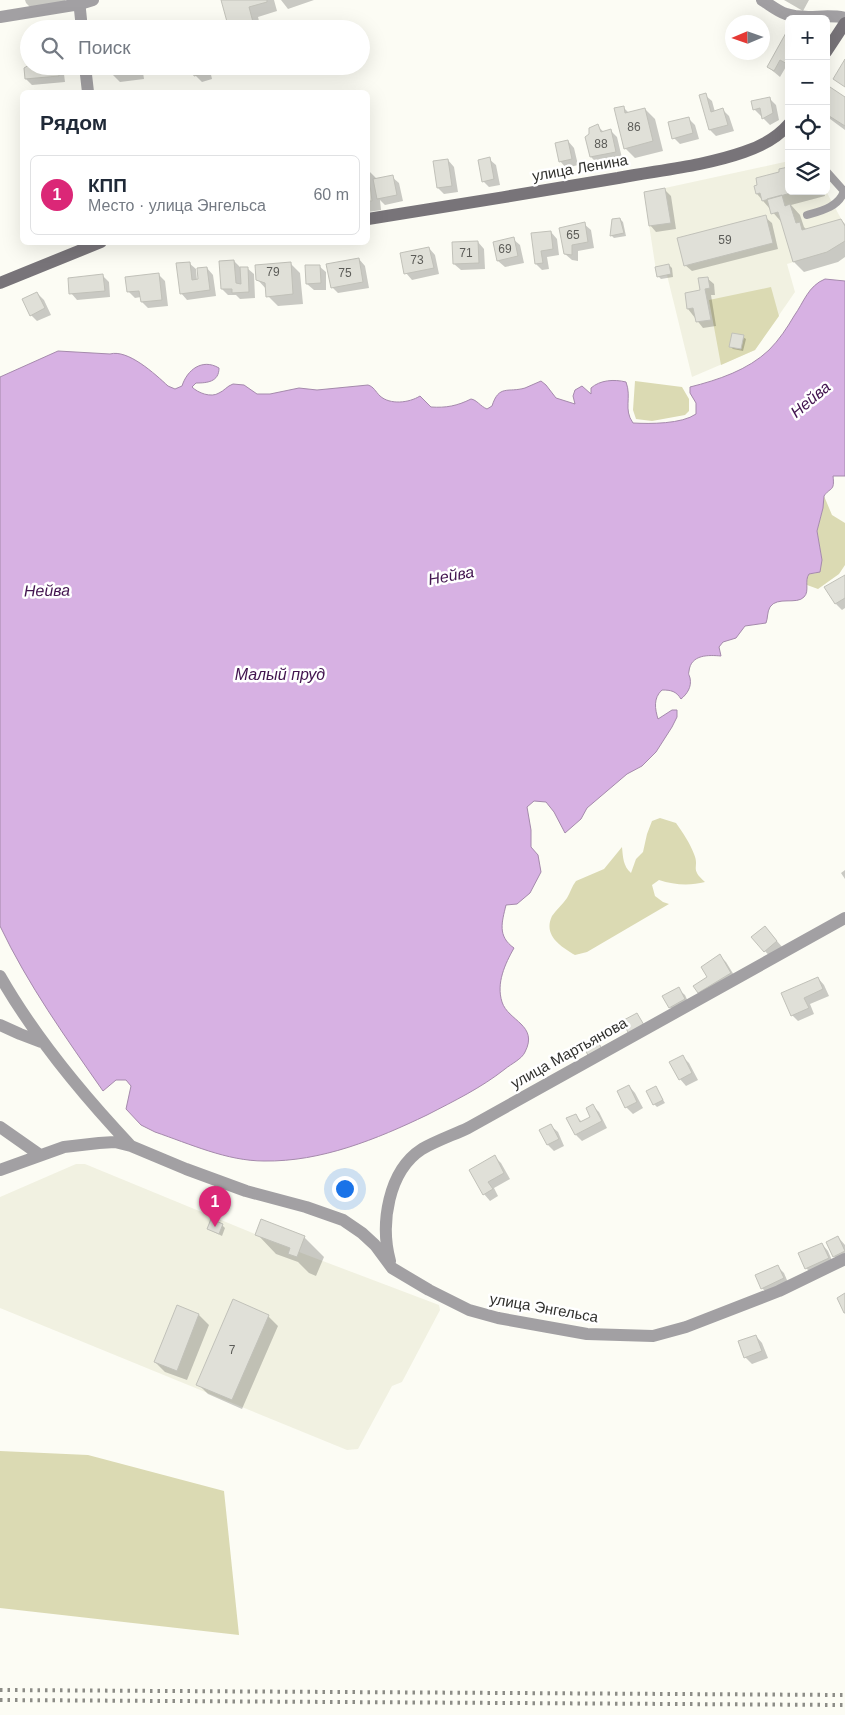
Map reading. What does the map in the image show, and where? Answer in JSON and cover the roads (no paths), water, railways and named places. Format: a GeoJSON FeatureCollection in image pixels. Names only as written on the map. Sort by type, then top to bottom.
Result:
{"type":"FeatureCollection","features":[{"type":"Feature","properties":{"kind":"street"},"geometry":{"type":"LineString","coordinates":[[0,17],[93,0]]}},
{"type":"Feature","properties":{"kind":"street"},"geometry":{"type":"LineString","coordinates":[[762,0],[786,14],[799,17],[834,15],[845,18]]}},
{"type":"Feature","properties":{"kind":"street"},"geometry":{"type":"LineString","coordinates":[[80,2],[81,20]]}},
{"type":"Feature","properties":{"kind":"street"},"geometry":{"type":"LineString","coordinates":[[830,46],[845,23]]}},
{"type":"Feature","properties":{"kind":"street"},"geometry":{"type":"LineString","coordinates":[[87,75],[88,90]]}},
{"type":"Feature","properties":{"kind":"street","name":"улица Ленина"},"geometry":{"type":"LineString","coordinates":[[370,219],[711,161],[763,144],[785,130]]}},
{"type":"Feature","properties":{"kind":"street"},"geometry":{"type":"LineString","coordinates":[[0,283],[94,245]]}},
{"type":"Feature","properties":{"kind":"street","name":"улица Мартьянова"},"geometry":{"type":"LineString","coordinates":[[392,1268],[386,1247],[386,1221],[390,1201],[395,1182],[404,1165],[422,1150],[468,1128],[845,918]]}},
{"type":"Feature","properties":{"kind":"street"},"geometry":{"type":"LineString","coordinates":[[0,976],[42,1042],[86,1097],[131,1146]]}},
{"type":"Feature","properties":{"kind":"street"},"geometry":{"type":"LineString","coordinates":[[0,1025],[42,1042]]}},
{"type":"Feature","properties":{"kind":"street"},"geometry":{"type":"LineString","coordinates":[[0,1128],[40,1155]]}},
{"type":"Feature","properties":{"kind":"street","name":"улица Энгельса"},"geometry":{"type":"LineString","coordinates":[[0,1170],[64,1147],[100,1142],[115,1142],[131,1146],[246,1191],[306,1207],[343,1220],[375,1245],[392,1268],[429,1290],[469,1310],[498,1318],[587,1334],[653,1336],[686,1328],[779,1290],[845,1259]]}},
{"type":"Feature","properties":{"kind":"lane"},"geometry":{"type":"LineString","coordinates":[[807,215],[825,209],[839,201],[842,197],[844,191],[830,175]]}},
{"type":"Feature","properties":{"kind":"water","name":"Малый пруд"},"geometry":{"type":"Polygon","coordinates":[[[825,279],[845,281],[845,476],[833,476],[833,487],[824,496],[817,531],[822,560],[820,572],[809,574],[807,592],[804,597],[773,604],[769,609],[766,623],[745,626],[736,638],[723,642],[719,647],[721,656],[701,657],[693,661],[689,672],[690,687],[681,699],[677,694],[668,690],[662,690],[659,693],[656,700],[658,719],[672,710],[677,710],[677,717],[656,752],[642,766],[627,774],[587,808],[581,819],[565,833],[554,812],[546,802],[534,801],[527,807],[531,830],[531,847],[538,855],[541,872],[530,893],[517,904],[506,905],[502,923],[503,934],[505,939],[514,948],[505,967],[500,988],[500,995],[505,1008],[521,1024],[528,1035],[528,1043],[524,1055],[467,1094],[427,1115],[368,1140],[306,1158],[264,1161],[236,1158],[195,1146],[141,1125],[126,1109],[131,1086],[126,1080],[116,1080],[103,1091],[35,990],[0,926],[0,377],[58,351],[117,353],[133,359],[168,386],[175,389],[182,386],[184,380],[196,367],[207,364],[213,365],[219,368],[215,379],[196,383],[192,387],[201,393],[209,395],[219,393],[233,384],[244,385],[257,394],[270,394],[299,388],[317,390],[368,385],[389,401],[405,401],[420,396],[431,407],[442,407],[456,405],[471,399],[487,409],[492,406],[501,392],[525,388],[541,381],[556,398],[575,404],[573,396],[575,390],[582,386],[591,394],[591,388],[595,385],[607,381],[617,381],[626,382],[628,388],[628,408],[633,423],[666,423],[683,420],[696,414],[696,403],[690,393],[690,387],[742,369],[769,350],[786,329],[810,290],[825,279]]]}},
{"type":"Feature","properties":{"kind":"railway"},"geometry":{"type":"LineString","coordinates":[[0,1690],[845,1695]]}},
{"type":"Feature","properties":{"kind":"railway"},"geometry":{"type":"LineString","coordinates":[[0,1700],[845,1705]]}},
{"type":"Feature","properties":{"kind":"place","name":"КПП"},"geometry":{"type":"Point","coordinates":[215,1227]}},
{"type":"Feature","properties":{"kind":"water label","name":"Нейва"},"geometry":{"type":"Point","coordinates":[810,399]}},
{"type":"Feature","properties":{"kind":"water label","name":"Нейва"},"geometry":{"type":"Point","coordinates":[451,575]}},
{"type":"Feature","properties":{"kind":"water label","name":"Нейва"},"geometry":{"type":"Point","coordinates":[47,590]}}]}
